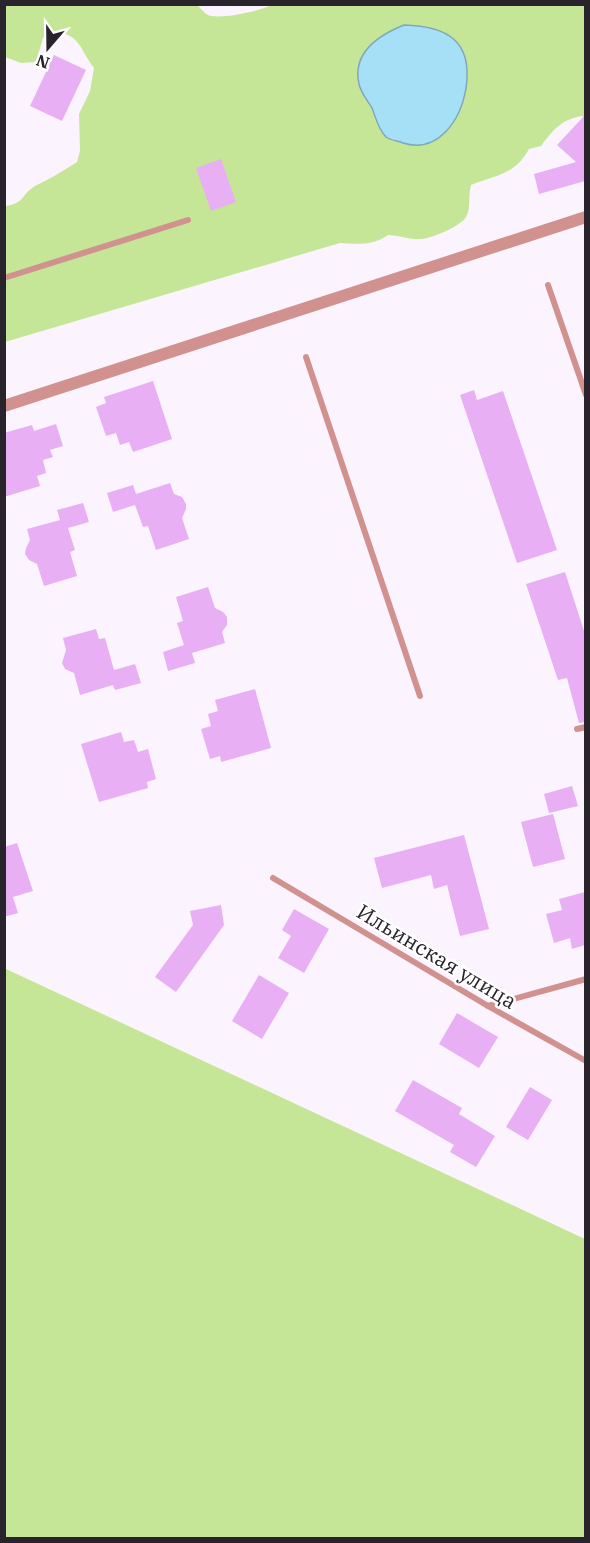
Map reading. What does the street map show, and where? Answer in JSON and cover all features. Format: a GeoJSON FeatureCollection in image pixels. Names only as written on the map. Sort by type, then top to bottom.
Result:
{"type":"FeatureCollection","features":[{"type":"Feature","properties":{"kind":"street"},"geometry":{"type":"LineString","coordinates":[[4,406],[585,217]]}},
{"type":"Feature","properties":{"kind":"lane"},"geometry":{"type":"LineString","coordinates":[[4,278],[188,220]]}},
{"type":"Feature","properties":{"kind":"lane"},"geometry":{"type":"LineString","coordinates":[[548,285],[585,395]]}},
{"type":"Feature","properties":{"kind":"lane"},"geometry":{"type":"LineString","coordinates":[[306,357],[420,696]]}},
{"type":"Feature","properties":{"kind":"lane"},"geometry":{"type":"LineString","coordinates":[[577,729],[585,727]]}},
{"type":"Feature","properties":{"kind":"lane","name":"Ильинская улица"},"geometry":{"type":"LineString","coordinates":[[273,878],[488,1006],[585,1060]]}},
{"type":"Feature","properties":{"kind":"lane"},"geometry":{"type":"LineString","coordinates":[[488,1006],[585,979]]}},
{"type":"Feature","properties":{"kind":"green space"},"geometry":{"type":"Polygon","coordinates":[[[273,4],[585,5],[585,118],[575,117],[563,123],[541,146],[529,149],[524,158],[511,169],[471,185],[466,217],[452,228],[438,234],[416,239],[388,235],[371,243],[340,243],[5,342],[5,206],[20,201],[30,189],[77,162],[80,151],[79,114],[90,91],[94,68],[74,39],[52,31],[43,38],[36,62],[21,63],[5,57],[5,5],[197,5],[208,15],[221,16],[240,14],[273,4]],[[416,25],[364,97],[380,129],[412,144],[427,143],[445,134],[450,37],[416,25]]]}},
{"type":"Feature","properties":{"kind":"green space"},"geometry":{"type":"Polygon","coordinates":[[[4,968],[585,1239],[585,1538],[5,1538],[4,968]]]}},
{"type":"Feature","properties":{"kind":"water"},"geometry":{"type":"Polygon","coordinates":[[[404,25],[433,29],[454,39],[465,58],[467,72],[463,100],[453,122],[437,139],[416,145],[390,139],[383,134],[359,84],[358,73],[364,54],[385,34],[404,25]]]}},
{"type":"Feature","properties":{"kind":"building"},"geometry":{"type":"Polygon","coordinates":[[[54,55],[86,70],[62,121],[30,106],[54,55]]]}},
{"type":"Feature","properties":{"kind":"building"},"geometry":{"type":"Polygon","coordinates":[[[585,115],[585,181],[539,194],[534,174],[576,162],[557,145],[585,115]]]}},
{"type":"Feature","properties":{"kind":"building"},"geometry":{"type":"Polygon","coordinates":[[[221,159],[236,202],[211,211],[196,168],[221,159]]]}},
{"type":"Feature","properties":{"kind":"building"},"geometry":{"type":"Polygon","coordinates":[[[153,381],[172,439],[133,452],[129,442],[120,445],[116,433],[106,436],[96,407],[106,403],[104,397],[153,381]]]}},
{"type":"Feature","properties":{"kind":"building"},"geometry":{"type":"Polygon","coordinates":[[[474,390],[477,400],[503,391],[557,550],[517,563],[460,395],[474,390]]]}},
{"type":"Feature","properties":{"kind":"building"},"geometry":{"type":"Polygon","coordinates":[[[56,424],[63,446],[50,450],[53,457],[43,460],[46,473],[37,476],[40,486],[4,497],[4,433],[32,425],[34,431],[56,424]]]}},
{"type":"Feature","properties":{"kind":"building"},"geometry":{"type":"Polygon","coordinates":[[[170,483],[174,494],[182,497],[186,504],[182,518],[189,539],[156,550],[148,526],[143,527],[135,505],[113,512],[107,493],[133,485],[136,494],[170,483]]]}},
{"type":"Feature","properties":{"kind":"building"},"geometry":{"type":"Polygon","coordinates":[[[83,503],[89,522],[68,528],[75,550],[70,552],[77,576],[44,586],[37,564],[29,560],[25,554],[30,540],[27,529],[60,520],[57,510],[83,503]]]}},
{"type":"Feature","properties":{"kind":"building"},"geometry":{"type":"Polygon","coordinates":[[[565,572],[585,634],[585,722],[579,723],[567,678],[558,680],[526,584],[565,572]]]}},
{"type":"Feature","properties":{"kind":"building"},"geometry":{"type":"Polygon","coordinates":[[[208,587],[215,608],[227,617],[227,625],[222,632],[225,643],[192,653],[195,663],[168,671],[163,652],[184,645],[177,623],[183,621],[176,597],[208,587]]]}},
{"type":"Feature","properties":{"kind":"building"},"geometry":{"type":"Polygon","coordinates":[[[96,629],[99,639],[105,638],[114,670],[135,664],[141,683],[115,690],[113,685],[80,695],[74,673],[65,669],[62,663],[66,650],[63,638],[96,629]]]}},
{"type":"Feature","properties":{"kind":"building"},"geometry":{"type":"Polygon","coordinates":[[[255,689],[271,748],[221,762],[220,756],[210,759],[201,729],[211,726],[208,714],[218,711],[215,700],[255,689]]]}},
{"type":"Feature","properties":{"kind":"building"},"geometry":{"type":"Polygon","coordinates":[[[121,732],[124,742],[134,740],[138,752],[148,749],[156,779],[147,782],[148,788],[99,802],[81,744],[121,732]]]}},
{"type":"Feature","properties":{"kind":"building"},"geometry":{"type":"Polygon","coordinates":[[[572,786],[578,806],[549,813],[544,794],[572,786]]]}},
{"type":"Feature","properties":{"kind":"building"},"geometry":{"type":"Polygon","coordinates":[[[553,814],[565,859],[533,867],[521,822],[553,814]]]}},
{"type":"Feature","properties":{"kind":"building"},"geometry":{"type":"Polygon","coordinates":[[[464,835],[489,929],[460,936],[447,885],[434,889],[431,875],[382,888],[374,858],[464,835]]]}},
{"type":"Feature","properties":{"kind":"building"},"geometry":{"type":"Polygon","coordinates":[[[17,843],[33,891],[13,897],[18,913],[4,917],[4,847],[17,843]]]}},
{"type":"Feature","properties":{"kind":"building"},"geometry":{"type":"Polygon","coordinates":[[[585,892],[585,945],[572,949],[570,938],[554,943],[546,914],[562,910],[559,899],[585,892]]]}},
{"type":"Feature","properties":{"kind":"building"},"geometry":{"type":"Polygon","coordinates":[[[221,905],[224,925],[176,992],[155,977],[193,925],[190,911],[221,905]]]}},
{"type":"Feature","properties":{"kind":"building"},"geometry":{"type":"Polygon","coordinates":[[[294,909],[329,929],[304,973],[278,958],[291,936],[282,930],[294,909]]]}},
{"type":"Feature","properties":{"kind":"building"},"geometry":{"type":"Polygon","coordinates":[[[259,975],[289,993],[262,1039],[232,1021],[259,975]]]}},
{"type":"Feature","properties":{"kind":"building"},"geometry":{"type":"Polygon","coordinates":[[[457,1013],[498,1037],[479,1068],[439,1044],[457,1013]]]}},
{"type":"Feature","properties":{"kind":"building"},"geometry":{"type":"Polygon","coordinates":[[[413,1080],[462,1108],[459,1114],[495,1136],[476,1167],[450,1152],[454,1145],[395,1111],[413,1080]]]}},
{"type":"Feature","properties":{"kind":"building"},"geometry":{"type":"Polygon","coordinates":[[[530,1087],[552,1100],[528,1140],[506,1127],[530,1087]]]}}]}
